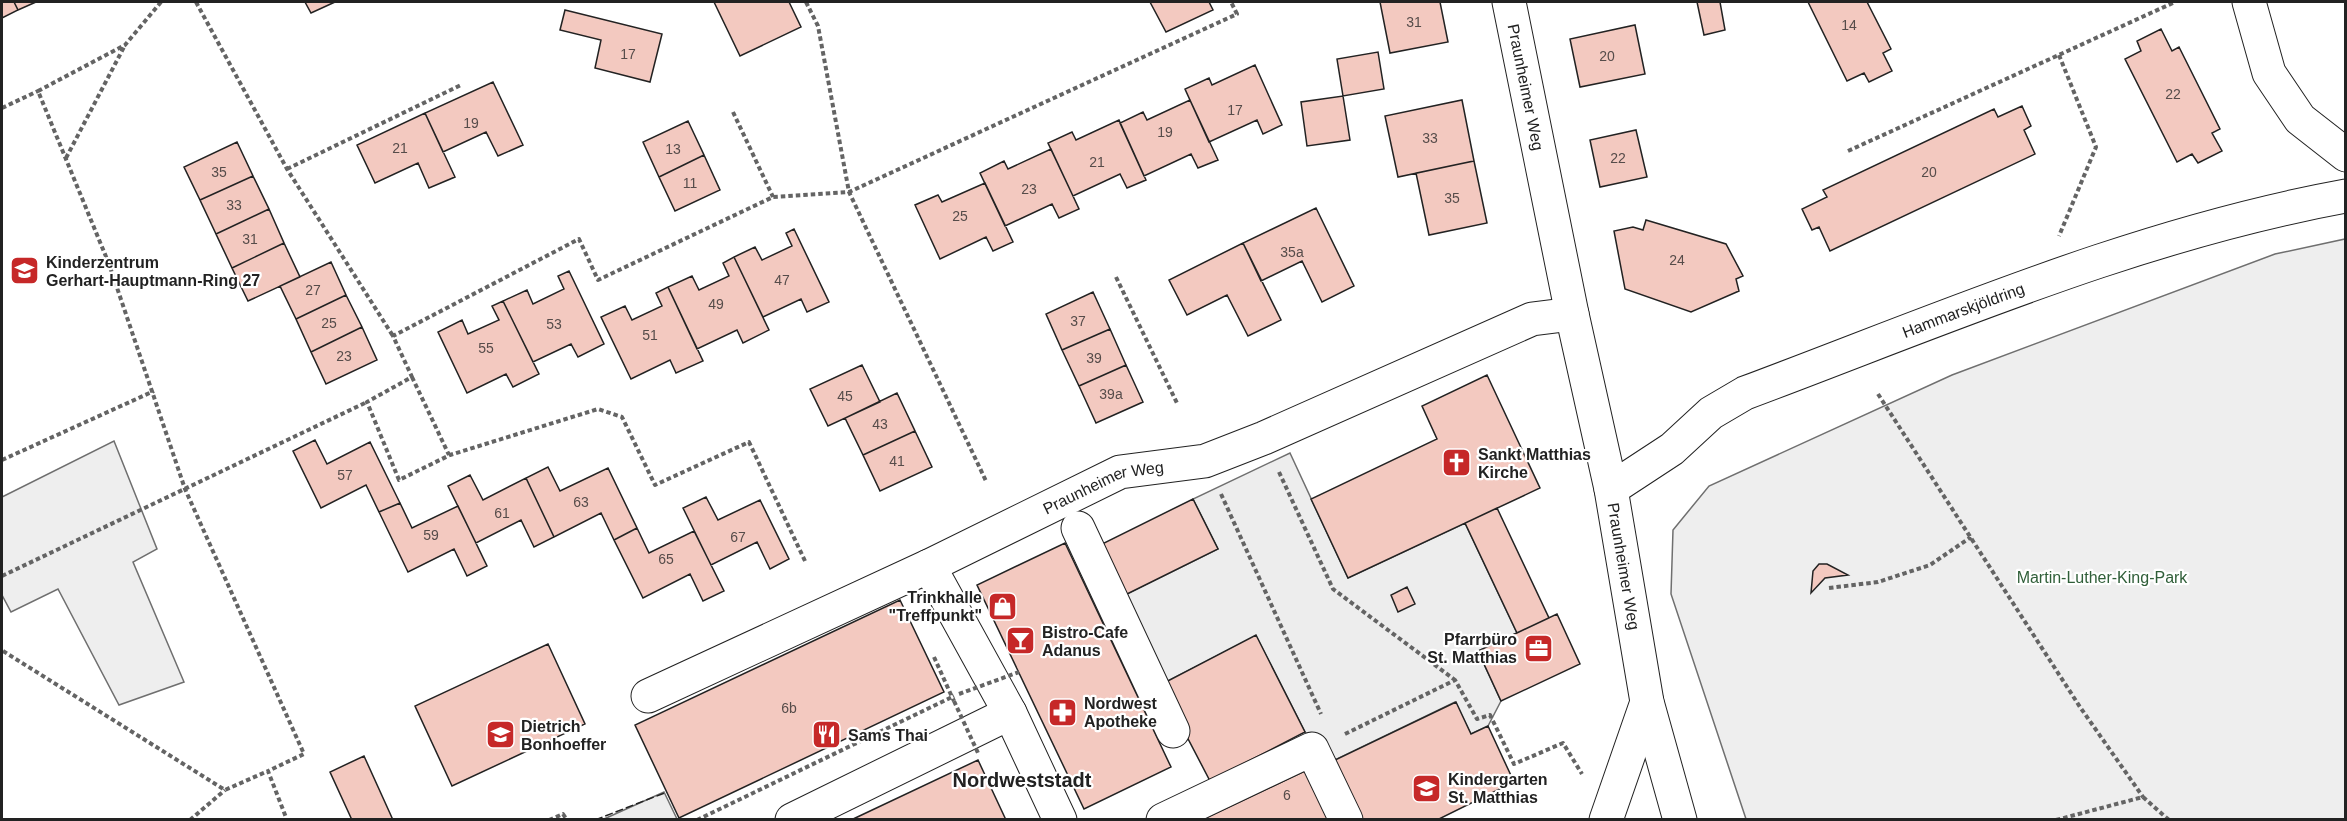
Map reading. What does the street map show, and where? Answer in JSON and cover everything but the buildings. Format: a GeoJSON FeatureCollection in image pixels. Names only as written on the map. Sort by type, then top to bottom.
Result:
{"type":"FeatureCollection","features":[{"type":"Feature","properties":{"kind":"street","name":"Praunheimer Weg"},"geometry":{"type":"LineString","coordinates":[[1509,2],[1572,314],[1611,489],[1647,702],[1680,819]]}},
{"type":"Feature","properties":{"kind":"street"},"geometry":{"type":"LineString","coordinates":[[2249,2],[2269,73],[2300,119],[2346,155]]}},
{"type":"Feature","properties":{"kind":"street","name":"Hammarskjöldring"},"geometry":{"type":"LineString","coordinates":[[1611,489],[1672,449],[1711,413],[1745,393],[2033,283],[2168,238],[2292,206],[2346,196]]}},
{"type":"Feature","properties":{"kind":"street","name":"Praunheimer Weg"},"geometry":{"type":"LineString","coordinates":[[648,696],[929,566],[1120,472],[1205,461],[1264,438],[1532,319],[1572,314]]}},
{"type":"Feature","properties":{"kind":"street"},"geometry":{"type":"LineString","coordinates":[[1078,528],[1173,731]]}},
{"type":"Feature","properties":{"kind":"street"},"geometry":{"type":"LineString","coordinates":[[929,566],[1010,713],[1060,819]]}},
{"type":"Feature","properties":{"kind":"street"},"geometry":{"type":"LineString","coordinates":[[1606,819],[1647,702]]}},
{"type":"Feature","properties":{"kind":"street"},"geometry":{"type":"LineString","coordinates":[[792,819],[1010,713]]}},
{"type":"Feature","properties":{"kind":"street"},"geometry":{"type":"LineString","coordinates":[[1163,819],[1322,744],[1346,819]]}},
{"type":"Feature","properties":{"kind":"path"},"geometry":{"type":"LineString","coordinates":[[66,158],[125,45],[161,2]]}},
{"type":"Feature","properties":{"kind":"path"},"geometry":{"type":"LineString","coordinates":[[196,2],[287,169],[393,336],[450,455]]}},
{"type":"Feature","properties":{"kind":"path"},"geometry":{"type":"LineString","coordinates":[[806,2],[818,26],[849,192],[986,481]]}},
{"type":"Feature","properties":{"kind":"path"},"geometry":{"type":"LineString","coordinates":[[393,336],[579,239],[598,280],[773,197],[849,192],[1237,14],[1231,2]]}},
{"type":"Feature","properties":{"kind":"path"},"geometry":{"type":"LineString","coordinates":[[1848,151],[2175,2]]}},
{"type":"Feature","properties":{"kind":"path"},"geometry":{"type":"LineString","coordinates":[[2,108],[125,45]]}},
{"type":"Feature","properties":{"kind":"path"},"geometry":{"type":"LineString","coordinates":[[2058,239],[2096,147],[2059,55]]}},
{"type":"Feature","properties":{"kind":"path"},"geometry":{"type":"LineString","coordinates":[[287,169],[461,85]]}},
{"type":"Feature","properties":{"kind":"path"},"geometry":{"type":"LineString","coordinates":[[38,91],[109,264],[154,391],[184,489],[304,754],[225,790],[190,819]]}},
{"type":"Feature","properties":{"kind":"path"},"geometry":{"type":"LineString","coordinates":[[733,112],[773,197]]}},
{"type":"Feature","properties":{"kind":"path"},"geometry":{"type":"LineString","coordinates":[[1116,277],[1177,403]]}},
{"type":"Feature","properties":{"kind":"path"},"geometry":{"type":"LineString","coordinates":[[2,576],[367,402],[412,377]]}},
{"type":"Feature","properties":{"kind":"path"},"geometry":{"type":"LineString","coordinates":[[2,460],[154,391]]}},
{"type":"Feature","properties":{"kind":"path"},"geometry":{"type":"LineString","coordinates":[[1878,394],[2080,707],[2143,797],[2169,819]]}},
{"type":"Feature","properties":{"kind":"path"},"geometry":{"type":"LineString","coordinates":[[367,402],[399,480],[450,455],[598,409],[622,417],[655,485],[749,442],[805,561]]}},
{"type":"Feature","properties":{"kind":"path"},"geometry":{"type":"LineString","coordinates":[[1275,462],[1333,589],[1455,680],[1477,719],[1490,716],[1514,764],[1563,743],[1588,782]]}},
{"type":"Feature","properties":{"kind":"path"},"geometry":{"type":"LineString","coordinates":[[1218,488],[1322,744],[1455,680]]}},
{"type":"Feature","properties":{"kind":"path"},"geometry":{"type":"LineString","coordinates":[[1829,588],[1878,582],[1930,566],[1971,537]]}},
{"type":"Feature","properties":{"kind":"path"},"geometry":{"type":"LineString","coordinates":[[2,652],[225,790]]}},
{"type":"Feature","properties":{"kind":"path"},"geometry":{"type":"LineString","coordinates":[[697,819],[953,699],[959,694],[1019,672]]}},
{"type":"Feature","properties":{"kind":"path"},"geometry":{"type":"LineString","coordinates":[[942,675],[978,753]]}},
{"type":"Feature","properties":{"kind":"path"},"geometry":{"type":"LineString","coordinates":[[268,771],[287,819]]}},
{"type":"Feature","properties":{"kind":"path"},"geometry":{"type":"LineString","coordinates":[[2056,819],[2143,797]]}},
{"type":"Feature","properties":{"kind":"path"},"geometry":{"type":"LineString","coordinates":[[549,819],[563,814],[567,819]]}},
{"type":"Feature","properties":{"kind":"green space","name":"Martin-Luther-King-Park"},"geometry":{"type":"Polygon","coordinates":[[[2345,239],[2345,819],[1746,819],[1671,594],[1673,530],[1709,486],[1952,375],[2275,254],[2345,239]]]}},
{"type":"Feature","properties":{"kind":"green space"},"geometry":{"type":"Polygon","coordinates":[[[114,441],[157,549],[133,562],[184,682],[119,705],[58,589],[11,612],[2,595],[2,497],[114,441]]]}},
{"type":"Feature","properties":{"kind":"shaded area"},"geometry":{"type":"Polygon","coordinates":[[[1290,453],[1348,578],[1465,523],[1517,633],[1478,651],[1501,701],[1488,726],[1471,734],[1455,702],[1335,760],[1305,732],[1256,636],[1160,685],[1123,596],[1218,549],[1193,499],[1290,453]]]}},
{"type":"Feature","properties":{"kind":"shaded area"},"geometry":{"type":"Polygon","coordinates":[[[664,792],[677,819],[604,819],[664,792]]]}},
{"type":"Feature","properties":{"kind":"fence"},"geometry":{"type":"LineString","coordinates":[[595,820],[667,792]]}},
{"type":"Feature","properties":{"kind":"place","name":"Kinderzentrum Gerhart-Hauptmann-Ring 27"},"geometry":{"type":"Point","coordinates":[25,271]}},
{"type":"Feature","properties":{"kind":"place","name":"Sankt Matthias Kirche"},"geometry":{"type":"Point","coordinates":[1457,463]}},
{"type":"Feature","properties":{"kind":"place","name":"Trinkhalle \"Treffpunkt\""},"geometry":{"type":"Point","coordinates":[1003,606]}},
{"type":"Feature","properties":{"kind":"place","name":"Bistro-Cafe Adanus"},"geometry":{"type":"Point","coordinates":[1021,641]}},
{"type":"Feature","properties":{"kind":"place","name":"Pfarrbüro St. Matthias"},"geometry":{"type":"Point","coordinates":[1538,648]}},
{"type":"Feature","properties":{"kind":"place","name":"Nordwest Apotheke"},"geometry":{"type":"Point","coordinates":[1063,712]}},
{"type":"Feature","properties":{"kind":"place","name":"Dietrich Bonhoeffer"},"geometry":{"type":"Point","coordinates":[500,735]}},
{"type":"Feature","properties":{"kind":"place","name":"Sams Thai"},"geometry":{"type":"Point","coordinates":[827,735]}},
{"type":"Feature","properties":{"kind":"place","name":"Kindergarten St. Matthias"},"geometry":{"type":"Point","coordinates":[1427,788]}},
{"type":"Feature","properties":{"kind":"district","name":"Nordweststadt"},"geometry":{"type":"Point","coordinates":[1022,780]}}]}
